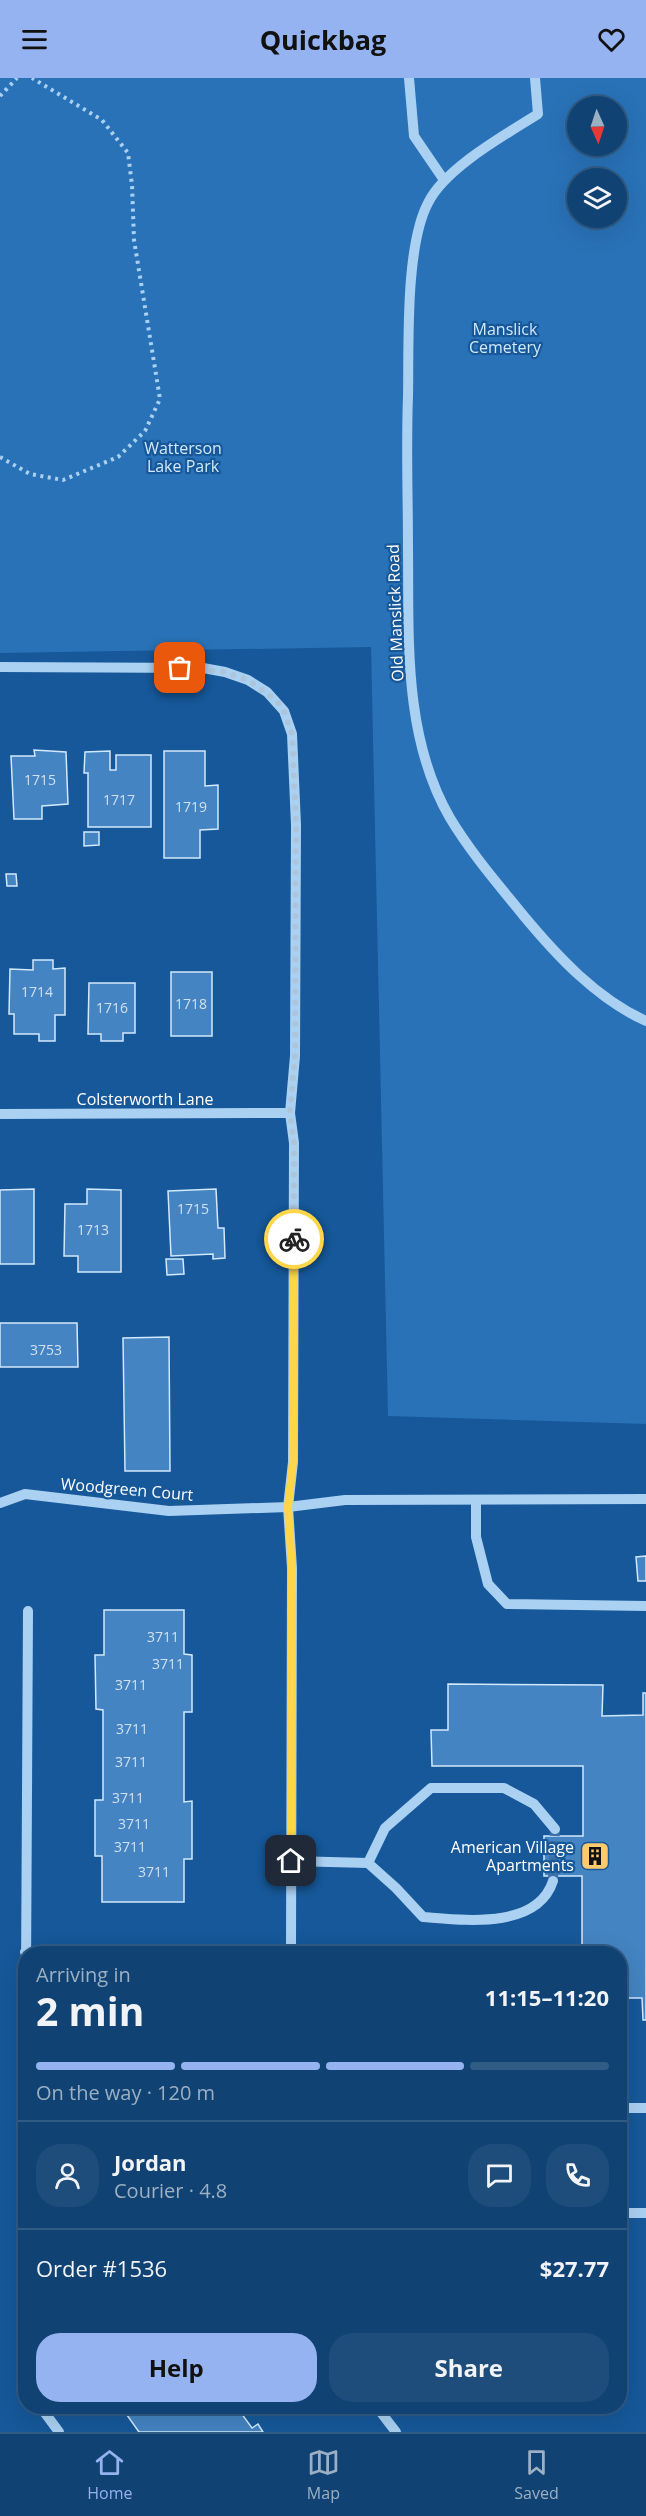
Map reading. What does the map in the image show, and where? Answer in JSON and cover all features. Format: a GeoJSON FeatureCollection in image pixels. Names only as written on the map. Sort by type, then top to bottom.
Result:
{"type":"FeatureCollection","features":[{"type":"Feature","properties":{"kind":"street"},"geometry":{"type":"LineString","coordinates":[[410,78],[414,136],[444,180]]}},
{"type":"Feature","properties":{"kind":"street","name":"Old Manslick Road"},"geometry":{"type":"LineString","coordinates":[[535,78],[538,114],[490,145],[444,180],[428,202],[419,228],[411,293],[407,419],[409,643],[414,713],[420,741],[433,779],[450,817],[492,878],[537,932],[599,994],[646,1021]]}},
{"type":"Feature","properties":{"kind":"street"},"geometry":{"type":"LineString","coordinates":[[0,667],[203,668],[225,672],[248,680],[276,700],[284,711],[292,734],[295,814],[295,1056],[290,1113],[294,1143],[293,1462],[288,1507],[292,1568],[291,1946]]}},
{"type":"Feature","properties":{"kind":"street","name":"Colsterworth Lane"},"geometry":{"type":"LineString","coordinates":[[0,1114],[290,1113]]}},
{"type":"Feature","properties":{"kind":"street","name":"Woodgreen Court"},"geometry":{"type":"LineString","coordinates":[[0,1503],[25,1494],[169,1511],[288,1507],[345,1500],[646,1499]]}},
{"type":"Feature","properties":{"kind":"street"},"geometry":{"type":"LineString","coordinates":[[476,1500],[476,1537],[488,1584],[507,1604],[646,1606]]}},
{"type":"Feature","properties":{"kind":"street"},"geometry":{"type":"LineString","coordinates":[[25,1946],[28,1611]]}},
{"type":"Feature","properties":{"kind":"street"},"geometry":{"type":"LineString","coordinates":[[368,1863],[385,1828],[431,1788],[504,1788],[534,1804],[555,1829]]}},
{"type":"Feature","properties":{"kind":"street"},"geometry":{"type":"LineString","coordinates":[[291,1861],[368,1863],[423,1917],[479,1921],[521,1914],[549,1894],[553,1881]]}},
{"type":"Feature","properties":{"kind":"street"},"geometry":{"type":"LineString","coordinates":[[627,2108],[646,2109]]}},
{"type":"Feature","properties":{"kind":"street"},"geometry":{"type":"LineString","coordinates":[[627,2213],[646,2214]]}},
{"type":"Feature","properties":{"kind":"street"},"geometry":{"type":"LineString","coordinates":[[46,2414],[59,2432]]}},
{"type":"Feature","properties":{"kind":"street"},"geometry":{"type":"LineString","coordinates":[[382,2414],[396,2432]]}},
{"type":"Feature","properties":{"kind":"path"},"geometry":{"type":"LineString","coordinates":[[0,96],[17,78]]}},
{"type":"Feature","properties":{"kind":"path"},"geometry":{"type":"LineString","coordinates":[[1,459],[30,474],[63,480],[118,457],[145,431],[160,399],[134,240],[128,153],[102,120],[33,78]]}},
{"type":"Feature","properties":{"kind":"green space","name":"Manslick Cemetery"},"geometry":{"type":"Polygon","coordinates":[[[0,78],[646,78],[646,1424],[388,1416],[371,647],[0,653],[0,78]]]}},
{"type":"Feature","properties":{"kind":"building"},"geometry":{"type":"Polygon","coordinates":[[[34,750],[66,752],[68,804],[42,806],[42,819],[14,819],[11,756],[35,756],[34,750]]]}},
{"type":"Feature","properties":{"kind":"building"},"geometry":{"type":"Polygon","coordinates":[[[110,751],[110,770],[116,770],[116,755],[151,755],[151,827],[88,827],[88,773],[84,773],[85,752],[110,751]]]}},
{"type":"Feature","properties":{"kind":"building"},"geometry":{"type":"Polygon","coordinates":[[[164,751],[205,751],[205,786],[218,785],[218,829],[200,830],[200,858],[164,858],[164,751]]]}},
{"type":"Feature","properties":{"kind":"building"},"geometry":{"type":"Polygon","coordinates":[[[84,832],[99,832],[99,845],[84,846],[84,832]]]}},
{"type":"Feature","properties":{"kind":"building"},"geometry":{"type":"Polygon","coordinates":[[[6,874],[16,874],[17,886],[7,886],[6,874]]]}},
{"type":"Feature","properties":{"kind":"building"},"geometry":{"type":"Polygon","coordinates":[[[33,960],[53,960],[53,969],[65,968],[65,1015],[55,1015],[55,1041],[39,1041],[39,1034],[14,1034],[14,1014],[9,1014],[10,969],[33,970],[33,960]]]}},
{"type":"Feature","properties":{"kind":"building"},"geometry":{"type":"Polygon","coordinates":[[[171,972],[212,972],[212,1036],[171,1036],[171,972]]]}},
{"type":"Feature","properties":{"kind":"building"},"geometry":{"type":"Polygon","coordinates":[[[89,983],[135,983],[135,1033],[123,1033],[123,1041],[101,1041],[101,1034],[88,1034],[89,983]]]}},
{"type":"Feature","properties":{"kind":"building"},"geometry":{"type":"Polygon","coordinates":[[[34,1189],[34,1264],[0,1264],[0,1190],[34,1189]]]}},
{"type":"Feature","properties":{"kind":"building"},"geometry":{"type":"Polygon","coordinates":[[[87,1189],[121,1190],[121,1272],[78,1272],[78,1256],[64,1256],[65,1204],[87,1204],[87,1189]]]}},
{"type":"Feature","properties":{"kind":"building"},"geometry":{"type":"Polygon","coordinates":[[[216,1189],[218,1228],[224,1228],[225,1258],[213,1259],[213,1254],[171,1256],[168,1191],[216,1189]]]}},
{"type":"Feature","properties":{"kind":"building"},"geometry":{"type":"Polygon","coordinates":[[[166,1259],[183,1259],[184,1274],[167,1275],[166,1259]]]}},
{"type":"Feature","properties":{"kind":"building"},"geometry":{"type":"Polygon","coordinates":[[[0,1323],[77,1323],[78,1367],[0,1367],[0,1323]]]}},
{"type":"Feature","properties":{"kind":"building"},"geometry":{"type":"Polygon","coordinates":[[[169,1337],[170,1471],[125,1471],[123,1338],[169,1337]]]}},
{"type":"Feature","properties":{"kind":"building"},"geometry":{"type":"Polygon","coordinates":[[[646,1556],[646,1581],[638,1581],[636,1557],[646,1556]]]}},
{"type":"Feature","properties":{"kind":"building"},"geometry":{"type":"Polygon","coordinates":[[[104,1610],[184,1610],[184,1654],[192,1655],[192,1712],[184,1712],[184,1802],[192,1801],[192,1859],[184,1859],[184,1902],[102,1902],[102,1856],[95,1856],[95,1800],[103,1800],[103,1710],[96,1709],[95,1655],[104,1655],[104,1610]]]}},
{"type":"Feature","properties":{"kind":"building","name":"American Village Apartments"},"geometry":{"type":"Polygon","coordinates":[[[448,1684],[603,1685],[602,1716],[643,1715],[643,1693],[646,1693],[646,2020],[643,2020],[642,1998],[627,1998],[627,1946],[582,1946],[582,1876],[544,1876],[544,1836],[583,1836],[583,1766],[432,1766],[431,1730],[448,1730],[448,1684]]]}},
{"type":"Feature","properties":{"kind":"building"},"geometry":{"type":"Polygon","coordinates":[[[126,2414],[242,2414],[252,2428],[258,2424],[263,2432],[139,2432],[126,2414]]]}},
{"type":"Feature","properties":{"kind":"tunnel"},"geometry":{"type":"LineString","coordinates":[[553,1881],[555,1829]]}},
{"type":"Feature","properties":{"kind":"way so far"},"geometry":{"type":"LineString","coordinates":[[180,668],[203,668],[225,672],[248,680],[276,700],[284,711],[292,734],[296,825],[295,1056],[290,1113],[294,1143],[294,1239]]}},
{"type":"Feature","properties":{"kind":"place","name":"American Village Apartments"},"geometry":{"type":"Point","coordinates":[595,1856]}},
{"type":"Feature","properties":{"kind":"route"},"geometry":{"type":"LineString","coordinates":[[291,1861],[292,1568],[288,1507],[293,1462],[294,1239]]}},
{"type":"Feature","properties":{"kind":"park label","name":"Watterson Lake Park"},"geometry":{"type":"Point","coordinates":[183,457]}}]}
